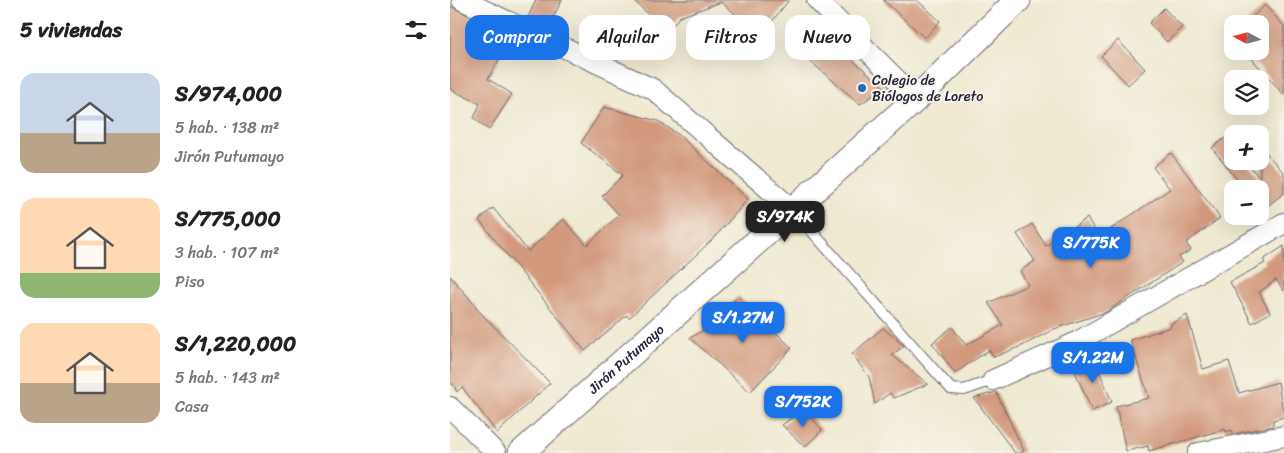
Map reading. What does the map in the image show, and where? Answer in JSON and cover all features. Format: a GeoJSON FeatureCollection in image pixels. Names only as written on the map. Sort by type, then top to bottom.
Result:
{"type":"FeatureCollection","features":[{"type":"Feature","properties":{"kind":"street"},"geometry":{"type":"LineString","coordinates":[[462,0],[653,89],[793,210]]}},
{"type":"Feature","properties":{"kind":"street"},"geometry":{"type":"LineString","coordinates":[[816,0],[916,99]]}},
{"type":"Feature","properties":{"kind":"street","name":"Jirón Putumayo"},"geometry":{"type":"LineString","coordinates":[[521,453],[916,99],[1018,0]]}},
{"type":"Feature","properties":{"kind":"street"},"geometry":{"type":"LineString","coordinates":[[993,380],[1077,342],[1284,223]]}},
{"type":"Feature","properties":{"kind":"street"},"geometry":{"type":"LineString","coordinates":[[450,407],[496,453]]}},
{"type":"Feature","properties":{"kind":"street"},"geometry":{"type":"LineString","coordinates":[[1198,453],[1284,436]]}},
{"type":"Feature","properties":{"kind":"lane"},"geometry":{"type":"LineString","coordinates":[[793,210],[951,389],[964,390],[993,380]]}},
{"type":"Feature","properties":{"kind":"building"},"geometry":{"type":"Polygon","coordinates":[[[536,0],[562,0],[554,15],[529,15],[536,0]]]}},
{"type":"Feature","properties":{"kind":"building"},"geometry":{"type":"Polygon","coordinates":[[[633,0],[789,0],[775,18],[775,15],[737,15],[721,2],[679,17],[676,21],[676,15],[649,15],[633,0]]]}},
{"type":"Feature","properties":{"kind":"building"},"geometry":{"type":"Polygon","coordinates":[[[883,0],[917,0],[940,21],[925,38],[883,0]]]}},
{"type":"Feature","properties":{"kind":"building"},"geometry":{"type":"Polygon","coordinates":[[[1265,5],[1284,26],[1284,95],[1269,78],[1269,70],[1262,70],[1253,60],[1269,60],[1269,15],[1254,15],[1265,5]]]}},
{"type":"Feature","properties":{"kind":"building"},"geometry":{"type":"Polygon","coordinates":[[[450,6],[467,15],[465,15],[465,60],[499,60],[488,79],[512,94],[489,130],[474,118],[480,104],[450,89],[450,6]]]}},
{"type":"Feature","properties":{"kind":"building"},"geometry":{"type":"Polygon","coordinates":[[[1164,8],[1182,27],[1167,42],[1149,23],[1164,8]]]}},
{"type":"Feature","properties":{"kind":"building"},"geometry":{"type":"Polygon","coordinates":[[[1118,40],[1145,69],[1128,85],[1101,56],[1118,40]]]}},
{"type":"Feature","properties":{"kind":"building"},"geometry":{"type":"Polygon","coordinates":[[[809,60],[853,60],[885,88],[860,104],[809,60]]]}},
{"type":"Feature","properties":{"kind":"building"},"geometry":{"type":"Polygon","coordinates":[[[604,107],[658,121],[679,135],[748,199],[715,237],[629,318],[627,315],[585,351],[479,220],[493,208],[528,251],[563,219],[587,245],[619,215],[602,196],[623,175],[581,143],[604,107]]]}},
{"type":"Feature","properties":{"kind":"building"},"geometry":{"type":"Polygon","coordinates":[[[1224,139],[1224,163],[1212,148],[1224,139]]]}},
{"type":"Feature","properties":{"kind":"building"},"geometry":{"type":"Polygon","coordinates":[[[1171,153],[1220,218],[1186,243],[1191,250],[1179,257],[1183,262],[1106,312],[1054,329],[1024,345],[994,357],[989,350],[955,373],[932,343],[952,327],[966,345],[1003,325],[988,303],[1028,285],[1020,271],[1035,261],[1017,234],[1032,224],[1046,246],[1087,218],[1099,237],[1170,189],[1153,167],[1171,153]]]}},
{"type":"Feature","properties":{"kind":"building"},"geometry":{"type":"Polygon","coordinates":[[[1269,156],[1284,173],[1284,193],[1269,205],[1269,180],[1238,180],[1230,170],[1253,170],[1260,179],[1260,170],[1269,170],[1269,156]]]}},
{"type":"Feature","properties":{"kind":"building"},"geometry":{"type":"Polygon","coordinates":[[[1284,246],[1284,291],[1276,280],[1259,292],[1270,313],[1252,323],[1230,282],[1265,263],[1263,260],[1284,246]]]}},
{"type":"Feature","properties":{"kind":"building"},"geometry":{"type":"Polygon","coordinates":[[[450,276],[475,307],[550,383],[497,433],[462,387],[457,392],[453,384],[450,384],[450,276]]]}},
{"type":"Feature","properties":{"kind":"building"},"geometry":{"type":"Polygon","coordinates":[[[738,296],[792,348],[750,392],[690,338],[707,328],[738,296]]]}},
{"type":"Feature","properties":{"kind":"building"},"geometry":{"type":"Polygon","coordinates":[[[1187,315],[1203,369],[1229,361],[1239,393],[1278,382],[1284,417],[1273,420],[1273,426],[1232,434],[1232,430],[1226,432],[1225,429],[1149,451],[1148,446],[1126,451],[1116,406],[1149,398],[1130,340],[1171,327],[1171,324],[1187,315]]]}},
{"type":"Feature","properties":{"kind":"building"},"geometry":{"type":"Polygon","coordinates":[[[883,328],[904,346],[892,355],[928,384],[894,398],[890,393],[875,404],[869,377],[852,354],[883,328]]]}},
{"type":"Feature","properties":{"kind":"building"},"geometry":{"type":"Polygon","coordinates":[[[1094,358],[1112,402],[1092,411],[1073,367],[1094,358]]]}},
{"type":"Feature","properties":{"kind":"building"},"geometry":{"type":"Polygon","coordinates":[[[996,392],[1024,451],[1021,453],[1015,453],[974,398],[996,392]]]}},
{"type":"Feature","properties":{"kind":"building"},"geometry":{"type":"Polygon","coordinates":[[[804,409],[822,430],[805,447],[782,425],[804,409]]]}},
{"type":"Feature","properties":{"kind":"place","name":"Colegio de Biólogos de Loreto"},"geometry":{"type":"Point","coordinates":[862,88]}}]}
